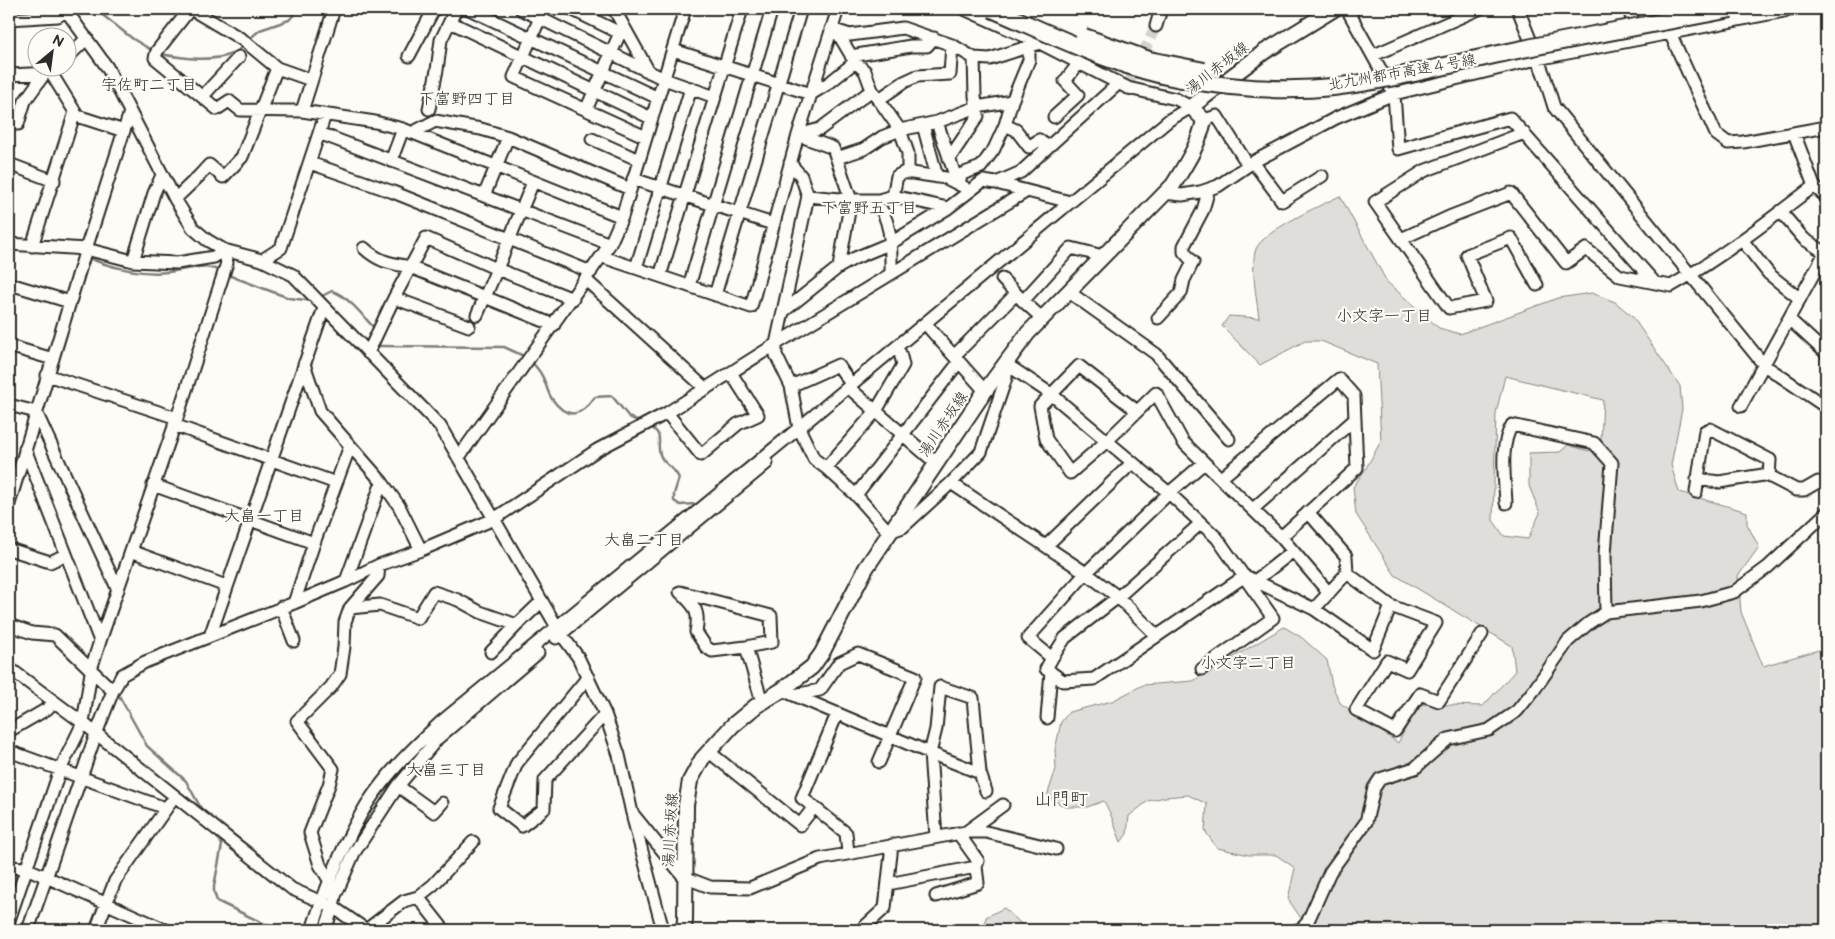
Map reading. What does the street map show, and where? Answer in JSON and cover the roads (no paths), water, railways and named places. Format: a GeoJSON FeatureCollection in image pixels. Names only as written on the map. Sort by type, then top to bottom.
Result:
{"type":"FeatureCollection","features":[{"type":"Feature","properties":{"kind":"highway","name":"北九州都市高速４号線"},"geometry":{"type":"LineString","coordinates":[[992,9],[1088,50],[1147,71],[1213,84],[1251,88],[1290,89],[1378,80],[1731,9]]}},
{"type":"Feature","properties":{"kind":"highway","name":"北九州都市高速４号線"},"geometry":{"type":"LineString","coordinates":[[1017,9],[1079,35],[1149,60],[1216,73],[1290,79],[1332,77],[1375,70],[1590,24],[1676,9]]}},
{"type":"Feature","properties":{"kind":"main road","name":"湯川赤坂線"},"geometry":{"type":"LineString","coordinates":[[683,930],[685,921],[686,805],[690,781],[702,759],[733,725],[762,702],[788,692],[812,667],[822,653],[866,568],[985,391],[1028,333],[1173,185],[1189,160],[1201,135],[1204,120],[1191,107],[1264,52],[1334,9]]}},
{"type":"Feature","properties":{"kind":"street"},"geometry":{"type":"LineString","coordinates":[[9,19],[58,16],[66,9],[107,67],[162,175],[193,228],[207,240],[224,250],[262,260],[293,275],[440,426],[559,631],[578,657],[605,714],[619,755],[632,813],[663,930]]}},
{"type":"Feature","properties":{"kind":"street"},"geometry":{"type":"LineString","coordinates":[[311,80],[277,68],[244,40],[191,9],[156,51],[155,58],[217,109],[229,101],[240,110],[302,111],[325,116],[375,122],[407,131],[622,217]]}},
{"type":"Feature","properties":{"kind":"street"},"geometry":{"type":"LineString","coordinates":[[302,111],[334,9]]}},
{"type":"Feature","properties":{"kind":"street"},"geometry":{"type":"LineString","coordinates":[[409,56],[434,9]]}},
{"type":"Feature","properties":{"kind":"street"},"geometry":{"type":"LineString","coordinates":[[429,109],[438,70],[441,40],[456,9]]}},
{"type":"Feature","properties":{"kind":"street"},"geometry":{"type":"LineString","coordinates":[[469,9],[658,98]]}},
{"type":"Feature","properties":{"kind":"street"},"geometry":{"type":"LineString","coordinates":[[521,9],[542,14],[611,53],[664,79],[715,97]]}},
{"type":"Feature","properties":{"kind":"street"},"geometry":{"type":"LineString","coordinates":[[570,9],[620,33],[586,110]]}},
{"type":"Feature","properties":{"kind":"street"},"geometry":{"type":"LineString","coordinates":[[614,9],[649,72]]}},
{"type":"Feature","properties":{"kind":"street"},"geometry":{"type":"LineString","coordinates":[[458,457],[573,299],[610,244],[622,217],[685,9]]}},
{"type":"Feature","properties":{"kind":"street"},"geometry":{"type":"LineString","coordinates":[[660,276],[742,9]]}},
{"type":"Feature","properties":{"kind":"street"},"geometry":{"type":"LineString","coordinates":[[689,286],[772,9]]}},
{"type":"Feature","properties":{"kind":"street"},"geometry":{"type":"LineString","coordinates":[[715,295],[801,9]]}},
{"type":"Feature","properties":{"kind":"street"},"geometry":{"type":"LineString","coordinates":[[602,257],[751,307],[798,135],[834,30],[838,9]]}},
{"type":"Feature","properties":{"kind":"street"},"geometry":{"type":"LineString","coordinates":[[964,9],[1034,45],[1079,63],[1125,85],[1176,99],[1191,107]]}},
{"type":"Feature","properties":{"kind":"street"},"geometry":{"type":"LineString","coordinates":[[1156,26],[1161,9]]}},
{"type":"Feature","properties":{"kind":"street"},"geometry":{"type":"LineString","coordinates":[[1347,9],[1394,94],[1398,149],[1510,118],[1655,283]]}},
{"type":"Feature","properties":{"kind":"street"},"geometry":{"type":"LineString","coordinates":[[1374,55],[1478,9]]}},
{"type":"Feature","properties":{"kind":"street"},"geometry":{"type":"LineString","coordinates":[[1518,9],[1544,75],[1554,107],[1764,365],[1826,407]]}},
{"type":"Feature","properties":{"kind":"street"},"geometry":{"type":"LineString","coordinates":[[1629,9],[1638,39]]}},
{"type":"Feature","properties":{"kind":"street"},"geometry":{"type":"LineString","coordinates":[[1164,193],[1182,194],[1218,186],[1251,163],[1336,118],[1394,94],[1537,59],[1670,33],[1759,12],[1794,9]]}},
{"type":"Feature","properties":{"kind":"street"},"geometry":{"type":"LineString","coordinates":[[542,14],[514,77],[646,137]]}},
{"type":"Feature","properties":{"kind":"street"},"geometry":{"type":"LineString","coordinates":[[450,22],[651,118]]}},
{"type":"Feature","properties":{"kind":"street"},"geometry":{"type":"LineString","coordinates":[[834,30],[850,35],[903,28],[934,38],[974,58],[990,59],[1034,45]]}},
{"type":"Feature","properties":{"kind":"street"},"geometry":{"type":"LineString","coordinates":[[834,30],[853,59],[866,71],[875,95],[900,130],[908,153],[908,173]]}},
{"type":"Feature","properties":{"kind":"street"},"geometry":{"type":"LineString","coordinates":[[1670,33],[1716,134],[1728,143],[1826,128]]}},
{"type":"Feature","properties":{"kind":"street"},"geometry":{"type":"LineString","coordinates":[[78,47],[87,38]]}},
{"type":"Feature","properties":{"kind":"street"},"geometry":{"type":"LineString","coordinates":[[673,50],[811,94],[829,83],[853,59],[911,46],[927,46],[934,38]]}},
{"type":"Feature","properties":{"kind":"street"},"geometry":{"type":"LineString","coordinates":[[958,184],[962,174],[980,166],[994,149],[1005,125],[1012,101],[1034,45]]}},
{"type":"Feature","properties":{"kind":"street"},"geometry":{"type":"LineString","coordinates":[[798,135],[820,129],[875,95],[917,76],[950,74],[952,46]]}},
{"type":"Feature","properties":{"kind":"street"},"geometry":{"type":"LineString","coordinates":[[202,97],[238,57]]}},
{"type":"Feature","properties":{"kind":"street"},"geometry":{"type":"LineString","coordinates":[[949,159],[978,116],[975,96],[974,58]]}},
{"type":"Feature","properties":{"kind":"street"},"geometry":{"type":"LineString","coordinates":[[1054,117],[1078,95],[1066,81],[1079,63]]}},
{"type":"Feature","properties":{"kind":"street"},"geometry":{"type":"LineString","coordinates":[[175,199],[209,165],[222,177],[242,157],[277,68]]}},
{"type":"Feature","properties":{"kind":"street"},"geometry":{"type":"LineString","coordinates":[[9,75],[28,73]]}},
{"type":"Feature","properties":{"kind":"street"},"geometry":{"type":"LineString","coordinates":[[9,124],[18,124],[25,101],[45,78]]}},
{"type":"Feature","properties":{"kind":"street"},"geometry":{"type":"LineString","coordinates":[[32,246],[75,112],[55,78]]}},
{"type":"Feature","properties":{"kind":"street"},"geometry":{"type":"LineString","coordinates":[[996,183],[1021,172],[1048,147],[1125,85]]}},
{"type":"Feature","properties":{"kind":"street"},"geometry":{"type":"LineString","coordinates":[[636,268],[691,88]]}},
{"type":"Feature","properties":{"kind":"street"},"geometry":{"type":"LineString","coordinates":[[837,158],[864,150],[882,138],[900,130],[936,122],[977,107],[1012,101]]}},
{"type":"Feature","properties":{"kind":"street"},"geometry":{"type":"LineString","coordinates":[[851,387],[900,353],[928,325],[1070,202],[1169,120],[1191,107]]}},
{"type":"Feature","properties":{"kind":"street"},"geometry":{"type":"LineString","coordinates":[[312,930],[329,880],[368,804],[406,756],[441,722],[559,631],[800,432],[851,387],[1176,124],[1191,107]]}},
{"type":"Feature","properties":{"kind":"street"},"geometry":{"type":"LineString","coordinates":[[9,504],[86,249],[130,112]]}},
{"type":"Feature","properties":{"kind":"street"},"geometry":{"type":"LineString","coordinates":[[74,115],[124,131]]}},
{"type":"Feature","properties":{"kind":"street"},"geometry":{"type":"LineString","coordinates":[[262,260],[281,248],[325,116]]}},
{"type":"Feature","properties":{"kind":"street"},"geometry":{"type":"LineString","coordinates":[[1204,120],[1217,116],[1251,163],[1282,201],[1322,176]]}},
{"type":"Feature","properties":{"kind":"street"},"geometry":{"type":"LineString","coordinates":[[391,161],[407,131],[435,121],[481,129],[632,184],[660,188],[773,224]]}},
{"type":"Feature","properties":{"kind":"street"},"geometry":{"type":"LineString","coordinates":[[936,122],[958,184]]}},
{"type":"Feature","properties":{"kind":"street"},"geometry":{"type":"LineString","coordinates":[[923,125],[937,177]]}},
{"type":"Feature","properties":{"kind":"street"},"geometry":{"type":"LineString","coordinates":[[1005,125],[1016,130],[1029,147],[1039,140],[1048,147]]}},
{"type":"Feature","properties":{"kind":"street"},"geometry":{"type":"LineString","coordinates":[[319,133],[610,244]]}},
{"type":"Feature","properties":{"kind":"street"},"geometry":{"type":"LineString","coordinates":[[1524,133],[1424,171],[1375,202],[1449,308],[1486,301],[1467,255],[1511,238],[1537,285]]}},
{"type":"Feature","properties":{"kind":"street"},"geometry":{"type":"LineString","coordinates":[[1794,133],[1814,186],[1826,198]]}},
{"type":"Feature","properties":{"kind":"street"},"geometry":{"type":"LineString","coordinates":[[798,135],[833,148],[852,200],[839,267]]}},
{"type":"Feature","properties":{"kind":"street"},"geometry":{"type":"LineString","coordinates":[[484,196],[508,138]]}},
{"type":"Feature","properties":{"kind":"street"},"geometry":{"type":"LineString","coordinates":[[592,139],[639,160]]}},
{"type":"Feature","properties":{"kind":"street"},"geometry":{"type":"LineString","coordinates":[[310,163],[393,192],[509,239],[589,276],[706,389]]}},
{"type":"Feature","properties":{"kind":"street"},"geometry":{"type":"LineString","coordinates":[[790,163],[800,176],[808,196],[776,344],[776,354],[791,386],[800,432],[814,459],[856,495],[890,532],[903,527],[951,484],[981,452],[1006,378],[1006,364]]}},
{"type":"Feature","properties":{"kind":"street"},"geometry":{"type":"LineString","coordinates":[[9,164],[54,181]]}},
{"type":"Feature","properties":{"kind":"street"},"geometry":{"type":"LineString","coordinates":[[893,196],[897,176],[905,172],[946,178],[970,190]]}},
{"type":"Feature","properties":{"kind":"street"},"geometry":{"type":"LineString","coordinates":[[133,261],[154,193],[162,175]]}},
{"type":"Feature","properties":{"kind":"street"},"geometry":{"type":"LineString","coordinates":[[784,311],[839,267],[891,243],[948,208],[983,181],[1070,202]]}},
{"type":"Feature","properties":{"kind":"street"},"geometry":{"type":"LineString","coordinates":[[477,315],[534,182]]}},
{"type":"Feature","properties":{"kind":"street"},"geometry":{"type":"LineString","coordinates":[[1401,239],[1449,217],[1511,193],[1566,263],[1586,249],[1620,276],[1671,286],[1742,240],[1814,186]]}},
{"type":"Feature","properties":{"kind":"street"},"geometry":{"type":"LineString","coordinates":[[1158,318],[1181,294],[1184,280],[1193,262],[1184,252],[1184,246],[1203,210],[1209,189]]}},
{"type":"Feature","properties":{"kind":"street"},"geometry":{"type":"LineString","coordinates":[[28,930],[96,734],[122,675],[145,662],[494,519],[597,450],[667,413],[776,344],[1027,191]]}},
{"type":"Feature","properties":{"kind":"street"},"geometry":{"type":"LineString","coordinates":[[808,196],[852,200],[874,200],[893,196],[948,208]]}},
{"type":"Feature","properties":{"kind":"street"},"geometry":{"type":"LineString","coordinates":[[874,200],[879,205],[887,221],[891,243],[892,274]]}},
{"type":"Feature","properties":{"kind":"street"},"geometry":{"type":"LineString","coordinates":[[1741,406],[1826,252],[1804,238],[1780,211]]}},
{"type":"Feature","properties":{"kind":"street"},"geometry":{"type":"LineString","coordinates":[[368,352],[410,266],[426,238],[573,299]]}},
{"type":"Feature","properties":{"kind":"street"},"geometry":{"type":"LineString","coordinates":[[1742,240],[1769,274],[1800,299]]}},
{"type":"Feature","properties":{"kind":"street"},"geometry":{"type":"LineString","coordinates":[[9,244],[86,249],[133,261],[177,263],[214,257],[224,250]]}},
{"type":"Feature","properties":{"kind":"street"},"geometry":{"type":"LineString","coordinates":[[364,248],[375,259],[386,263],[410,266],[554,325]]}},
{"type":"Feature","properties":{"kind":"street"},"geometry":{"type":"LineString","coordinates":[[856,495],[957,359],[1020,297],[1071,248],[1103,256]]}},
{"type":"Feature","properties":{"kind":"street"},"geometry":{"type":"LineString","coordinates":[[9,920],[60,770],[83,723],[92,668],[100,641],[227,264],[224,250]]}},
{"type":"Feature","properties":{"kind":"street"},"geometry":{"type":"LineString","coordinates":[[1002,279],[1043,318]]}},
{"type":"Feature","properties":{"kind":"street"},"geometry":{"type":"LineString","coordinates":[[10,284],[70,302]]}},
{"type":"Feature","properties":{"kind":"street"},"geometry":{"type":"LineString","coordinates":[[1069,292],[1156,354],[1230,439]]}},
{"type":"Feature","properties":{"kind":"street"},"geometry":{"type":"LineString","coordinates":[[394,298],[469,326]]}},
{"type":"Feature","properties":{"kind":"street"},"geometry":{"type":"LineString","coordinates":[[210,636],[324,308]]}},
{"type":"Feature","properties":{"kind":"street"},"geometry":{"type":"LineString","coordinates":[[1789,319],[1826,353]]}},
{"type":"Feature","properties":{"kind":"street"},"geometry":{"type":"LineString","coordinates":[[928,325],[985,391]]}},
{"type":"Feature","properties":{"kind":"street"},"geometry":{"type":"LineString","coordinates":[[9,346],[53,359]]}},
{"type":"Feature","properties":{"kind":"street"},"geometry":{"type":"LineString","coordinates":[[826,468],[876,411],[903,365],[900,353]]}},
{"type":"Feature","properties":{"kind":"street"},"geometry":{"type":"LineString","coordinates":[[304,364],[320,411],[382,482],[399,506],[421,550]]}},
{"type":"Feature","properties":{"kind":"street"},"geometry":{"type":"LineString","coordinates":[[1006,364],[1051,394],[1169,493],[1217,538],[1250,579],[1273,618],[1202,670]]}},
{"type":"Feature","properties":{"kind":"street"},"geometry":{"type":"LineString","coordinates":[[791,386],[838,365],[851,387],[936,464]]}},
{"type":"Feature","properties":{"kind":"street"},"geometry":{"type":"LineString","coordinates":[[1136,411],[1079,366],[1040,406],[1046,439],[1070,473],[1107,441],[1156,392],[1182,442],[1281,537],[1329,593]]}},
{"type":"Feature","properties":{"kind":"street"},"geometry":{"type":"LineString","coordinates":[[667,413],[701,455],[738,424],[758,415],[731,373]]}},
{"type":"Feature","properties":{"kind":"street"},"geometry":{"type":"LineString","coordinates":[[48,375],[336,483]]}},
{"type":"Feature","properties":{"kind":"street"},"geometry":{"type":"LineString","coordinates":[[1221,478],[1339,379],[1354,396],[1357,468],[1281,537]]}},
{"type":"Feature","properties":{"kind":"street"},"geometry":{"type":"LineString","coordinates":[[9,405],[36,412]]}},
{"type":"Feature","properties":{"kind":"street"},"geometry":{"type":"LineString","coordinates":[[36,412],[118,590]]}},
{"type":"Feature","properties":{"kind":"street"},"geometry":{"type":"LineString","coordinates":[[1253,509],[1355,419]]}},
{"type":"Feature","properties":{"kind":"street"},"geometry":{"type":"LineString","coordinates":[[1506,503],[1504,456],[1507,434],[1512,425],[1594,443],[1602,450],[1612,463],[1604,554],[1606,612]]}},
{"type":"Feature","properties":{"kind":"street"},"geometry":{"type":"LineString","coordinates":[[1696,492],[1705,431],[1710,429],[1770,460],[1769,477]]}},
{"type":"Feature","properties":{"kind":"street"},"geometry":{"type":"LineString","coordinates":[[294,602],[350,446]]}},
{"type":"Feature","properties":{"kind":"street"},"geometry":{"type":"LineString","coordinates":[[25,449],[100,641]]}},
{"type":"Feature","properties":{"kind":"street"},"geometry":{"type":"LineString","coordinates":[[1046,546],[1132,463]]}},
{"type":"Feature","properties":{"kind":"street"},"geometry":{"type":"LineString","coordinates":[[1052,658],[1028,638],[1086,573],[1169,493],[1204,463]]}},
{"type":"Feature","properties":{"kind":"street"},"geometry":{"type":"LineString","coordinates":[[1697,480],[1719,482],[1762,475],[1796,490],[1804,490],[1818,482],[1826,484]]}},
{"type":"Feature","properties":{"kind":"street"},"geometry":{"type":"LineString","coordinates":[[346,581],[382,482]]}},
{"type":"Feature","properties":{"kind":"street"},"geometry":{"type":"LineString","coordinates":[[951,484],[1086,573],[1118,597],[1157,636]]}},
{"type":"Feature","properties":{"kind":"street"},"geometry":{"type":"LineString","coordinates":[[153,485],[314,542]]}},
{"type":"Feature","properties":{"kind":"street"},"geometry":{"type":"LineString","coordinates":[[1308,512],[1346,556],[1347,573],[1314,610]]}},
{"type":"Feature","properties":{"kind":"street"},"geometry":{"type":"LineString","coordinates":[[1300,930],[1306,923],[1330,872],[1366,822],[1374,788],[1380,779],[1415,768],[1448,739],[1489,730],[1517,711],[1568,641],[1589,623],[1606,612],[1701,601],[1734,592],[1768,567],[1826,513]]}},
{"type":"Feature","properties":{"kind":"street"},"geometry":{"type":"LineString","coordinates":[[1201,524],[1118,597],[1065,638],[1046,669],[1063,681],[1094,679],[1157,636],[1293,551]]}},
{"type":"Feature","properties":{"kind":"street"},"geometry":{"type":"LineString","coordinates":[[9,549],[50,562],[65,555]]}},
{"type":"Feature","properties":{"kind":"street"},"geometry":{"type":"LineString","coordinates":[[131,551],[226,586]]}},
{"type":"Feature","properties":{"kind":"street"},"geometry":{"type":"LineString","coordinates":[[329,880],[320,865],[310,833],[330,786],[333,769],[297,721],[340,674],[345,622],[350,608],[378,576],[379,565]]}},
{"type":"Feature","properties":{"kind":"street"},"geometry":{"type":"LineString","coordinates":[[1347,573],[1391,606],[1436,623],[1407,670],[1387,661],[1356,710],[1395,732],[1420,694],[1439,701],[1482,634]]}},
{"type":"Feature","properties":{"kind":"street"},"geometry":{"type":"LineString","coordinates":[[1250,579],[1314,610],[1373,650],[1391,606]]}},
{"type":"Feature","properties":{"kind":"street"},"geometry":{"type":"LineString","coordinates":[[350,608],[380,605],[418,618],[434,592],[458,600],[480,612],[517,625]]}},
{"type":"Feature","properties":{"kind":"street"},"geometry":{"type":"LineString","coordinates":[[680,592],[771,616],[772,642],[746,647],[712,651],[706,648],[696,632],[698,619],[695,606],[680,592]]}},
{"type":"Feature","properties":{"kind":"street"},"geometry":{"type":"LineString","coordinates":[[491,652],[542,601]]}},
{"type":"Feature","properties":{"kind":"street"},"geometry":{"type":"LineString","coordinates":[[280,607],[294,641]]}},
{"type":"Feature","properties":{"kind":"street"},"geometry":{"type":"LineString","coordinates":[[9,625],[32,633],[60,639],[115,688]]}},
{"type":"Feature","properties":{"kind":"street"},"geometry":{"type":"LineString","coordinates":[[325,930],[335,896],[354,853],[398,786],[438,738],[559,631]]}},
{"type":"Feature","properties":{"kind":"street"},"geometry":{"type":"LineString","coordinates":[[746,647],[762,702]]}},
{"type":"Feature","properties":{"kind":"street"},"geometry":{"type":"LineString","coordinates":[[788,692],[820,690],[839,663],[858,654],[915,677],[879,762]]}},
{"type":"Feature","properties":{"kind":"street"},"geometry":{"type":"LineString","coordinates":[[9,668],[83,723],[292,889],[333,907],[363,929],[404,901],[418,897],[433,885],[472,842]]}},
{"type":"Feature","properties":{"kind":"street"},"geometry":{"type":"LineString","coordinates":[[1047,718],[1051,672]]}},
{"type":"Feature","properties":{"kind":"street"},"geometry":{"type":"LineString","coordinates":[[588,677],[517,763],[499,808],[522,826],[544,809],[545,780],[605,714]]}},
{"type":"Feature","properties":{"kind":"street"},"geometry":{"type":"LineString","coordinates":[[936,836],[930,753],[936,729],[940,687],[973,698],[980,773],[986,791]]}},
{"type":"Feature","properties":{"kind":"street"},"geometry":{"type":"LineString","coordinates":[[788,692],[980,773]]}},
{"type":"Feature","properties":{"kind":"street"},"geometry":{"type":"LineString","coordinates":[[9,731],[47,709],[54,702]]}},
{"type":"Feature","properties":{"kind":"street"},"geometry":{"type":"LineString","coordinates":[[837,714],[802,798],[846,833],[848,853]]}},
{"type":"Feature","properties":{"kind":"street"},"geometry":{"type":"LineString","coordinates":[[708,751],[800,825],[814,807]]}},
{"type":"Feature","properties":{"kind":"street"},"geometry":{"type":"LineString","coordinates":[[9,752],[81,776],[165,808]]}},
{"type":"Feature","properties":{"kind":"street"},"geometry":{"type":"LineString","coordinates":[[398,786],[434,812],[442,802]]}},
{"type":"Feature","properties":{"kind":"street"},"geometry":{"type":"LineString","coordinates":[[96,930],[115,882],[165,808],[176,796]]}},
{"type":"Feature","properties":{"kind":"street"},"geometry":{"type":"LineString","coordinates":[[962,832],[1003,805]]}},
{"type":"Feature","properties":{"kind":"street"},"geometry":{"type":"LineString","coordinates":[[632,813],[684,877],[710,887],[750,888],[820,859],[962,832],[986,832],[1056,849]]}},
{"type":"Feature","properties":{"kind":"street"},"geometry":{"type":"LineString","coordinates":[[936,896],[978,883],[976,867],[978,861],[962,832]]}},
{"type":"Feature","properties":{"kind":"street"},"geometry":{"type":"LineString","coordinates":[[861,930],[885,908],[892,845]]}},
{"type":"Feature","properties":{"kind":"street"},"geometry":{"type":"LineString","coordinates":[[888,884],[976,867]]}},
{"type":"Feature","properties":{"kind":"street"},"geometry":{"type":"LineString","coordinates":[[9,868],[26,868],[166,930]]}},
{"type":"Feature","properties":{"kind":"street"},"geometry":{"type":"LineString","coordinates":[[418,897],[444,930]]}},
{"type":"Feature","properties":{"kind":"waterway"},"geometry":{"type":"LineString","coordinates":[[95,9],[133,39],[153,51]]}},
{"type":"Feature","properties":{"kind":"waterway"},"geometry":{"type":"LineString","coordinates":[[248,40],[260,30],[289,20],[299,9]]}},
{"type":"Feature","properties":{"kind":"waterway"},"geometry":{"type":"LineString","coordinates":[[9,10],[24,13]]}},
{"type":"Feature","properties":{"kind":"waterway"},"geometry":{"type":"LineString","coordinates":[[160,54],[188,58],[217,58],[238,51],[243,45]]}},
{"type":"Feature","properties":{"kind":"waterway"},"geometry":{"type":"LineString","coordinates":[[9,250],[30,251]]}},
{"type":"Feature","properties":{"kind":"waterway"},"geometry":{"type":"LineString","coordinates":[[87,257],[115,267],[137,271],[158,273],[201,267],[221,271]]}},
{"type":"Feature","properties":{"kind":"waterway"},"geometry":{"type":"LineString","coordinates":[[228,275],[289,298],[313,301]]}},
{"type":"Feature","properties":{"kind":"waterway"},"geometry":{"type":"LineString","coordinates":[[322,296],[332,291],[344,297],[375,329]]}},
{"type":"Feature","properties":{"kind":"waterway"},"geometry":{"type":"LineString","coordinates":[[377,346],[504,347],[526,357]]}},
{"type":"Feature","properties":{"kind":"waterway"},"geometry":{"type":"LineString","coordinates":[[532,362],[543,377],[552,399],[564,411],[569,413],[579,412],[595,397],[612,396],[629,417],[639,422]]}},
{"type":"Feature","properties":{"kind":"waterway"},"geometry":{"type":"LineString","coordinates":[[649,426],[659,437],[661,457],[679,478],[674,501],[680,505],[695,504]]}},
{"type":"Feature","properties":{"kind":"waterway"},"geometry":{"type":"LineString","coordinates":[[117,692],[147,746],[186,781],[203,812]]}},
{"type":"Feature","properties":{"kind":"waterway"},"geometry":{"type":"LineString","coordinates":[[216,834],[222,845],[214,886],[217,901],[277,930]]}},
{"type":"Feature","properties":{"kind":"tunnel"},"geometry":{"type":"LineString","coordinates":[[1129,83],[1156,26]]}},
{"type":"Feature","properties":{"kind":"district","name":"宇佐町二丁目"},"geometry":{"type":"Point","coordinates":[149,84]}},
{"type":"Feature","properties":{"kind":"district","name":"下富野四丁目"},"geometry":{"type":"Point","coordinates":[467,98]}},
{"type":"Feature","properties":{"kind":"district","name":"下富野五丁目"},"geometry":{"type":"Point","coordinates":[869,207]}},
{"type":"Feature","properties":{"kind":"district","name":"小文字一丁目"},"geometry":{"type":"Point","coordinates":[1384,315]}},
{"type":"Feature","properties":{"kind":"district","name":"大畠一丁目"},"geometry":{"type":"Point","coordinates":[264,515]}},
{"type":"Feature","properties":{"kind":"district","name":"大畠二丁目"},"geometry":{"type":"Point","coordinates":[644,539]}},
{"type":"Feature","properties":{"kind":"district","name":"小文字二丁目"},"geometry":{"type":"Point","coordinates":[1248,662]}},
{"type":"Feature","properties":{"kind":"district","name":"大畠三丁目"},"geometry":{"type":"Point","coordinates":[446,769]}},
{"type":"Feature","properties":{"kind":"district","name":"山門町"},"geometry":{"type":"Point","coordinates":[1061,799]}}]}
